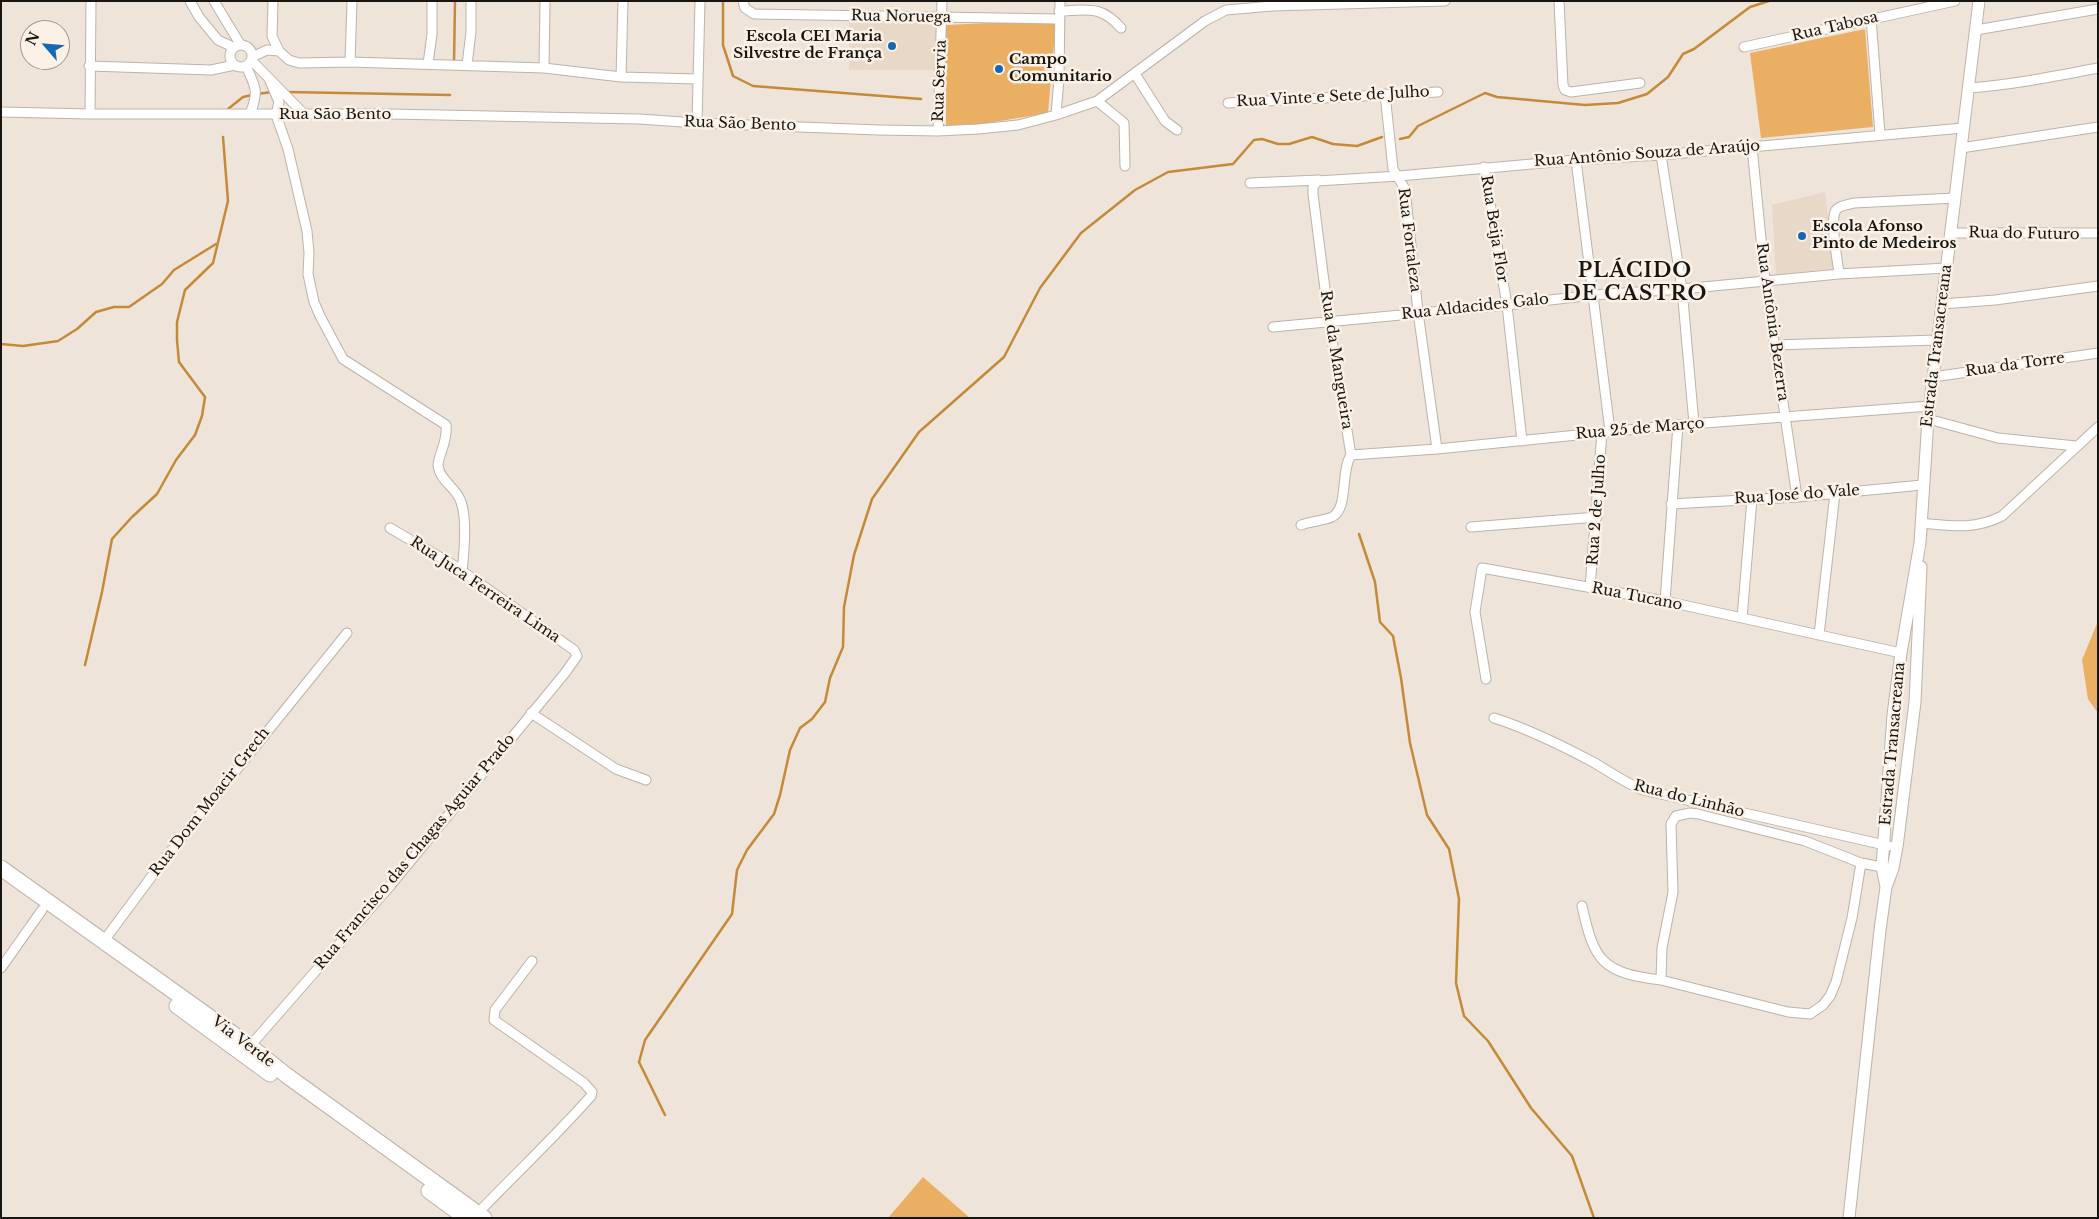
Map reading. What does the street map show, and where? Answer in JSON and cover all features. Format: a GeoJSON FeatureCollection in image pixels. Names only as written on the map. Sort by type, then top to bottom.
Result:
{"type":"FeatureCollection","features":[{"type":"Feature","properties":{"kind":"main road","name":"Via Verde"},"geometry":{"type":"LineString","coordinates":[[1,868],[250,1046],[286,1075],[476,1216]]}},
{"type":"Feature","properties":{"kind":"main road","name":"Via Verde"},"geometry":{"type":"LineString","coordinates":[[1,880],[476,1216]]}},
{"type":"Feature","properties":{"kind":"street"},"geometry":{"type":"LineString","coordinates":[[90,114],[91,1]]}},
{"type":"Feature","properties":{"kind":"street"},"geometry":{"type":"LineString","coordinates":[[190,1],[199,17],[218,40],[250,58],[270,82],[304,115]]}},
{"type":"Feature","properties":{"kind":"street"},"geometry":{"type":"LineString","coordinates":[[214,1],[234,48],[231,59],[235,65]]}},
{"type":"Feature","properties":{"kind":"street"},"geometry":{"type":"LineString","coordinates":[[273,1],[272,36],[279,50],[289,60],[299,63],[350,62],[544,68],[622,77],[698,79]]}},
{"type":"Feature","properties":{"kind":"street"},"geometry":{"type":"LineString","coordinates":[[350,62],[352,1]]}},
{"type":"Feature","properties":{"kind":"street"},"geometry":{"type":"LineString","coordinates":[[428,64],[432,34],[432,1]]}},
{"type":"Feature","properties":{"kind":"street"},"geometry":{"type":"LineString","coordinates":[[467,65],[471,32],[471,1]]}},
{"type":"Feature","properties":{"kind":"street"},"geometry":{"type":"LineString","coordinates":[[544,68],[545,1]]}},
{"type":"Feature","properties":{"kind":"street"},"geometry":{"type":"LineString","coordinates":[[622,77],[623,1]]}},
{"type":"Feature","properties":{"kind":"street"},"geometry":{"type":"LineString","coordinates":[[697,123],[700,1]]}},
{"type":"Feature","properties":{"kind":"street","name":"Rua Servia"},"geometry":{"type":"LineString","coordinates":[[938,131],[942,1]]}},
{"type":"Feature","properties":{"kind":"street"},"geometry":{"type":"LineString","coordinates":[[1056,115],[1060,1]]}},
{"type":"Feature","properties":{"kind":"street","name":"Rua São Bento"},"geometry":{"type":"LineString","coordinates":[[1,112],[639,119],[697,123],[938,131],[1018,125],[1097,101],[1205,21],[1226,10],[1272,6],[1445,1]]}},
{"type":"Feature","properties":{"kind":"street"},"geometry":{"type":"LineString","coordinates":[[1559,1],[1563,85],[1565,90],[1571,92],[1640,82]]}},
{"type":"Feature","properties":{"kind":"street","name":"Rua Tabosa"},"geometry":{"type":"LineString","coordinates":[[1744,47],[1955,1]]}},
{"type":"Feature","properties":{"kind":"street","name":"Estrada Transacreana"},"geometry":{"type":"LineString","coordinates":[[1887,868],[1896,847],[1914,718],[1921,570],[1922,485],[1937,340],[1979,1]]}},
{"type":"Feature","properties":{"kind":"street","name":"Rua Noruega"},"geometry":{"type":"LineString","coordinates":[[744,5],[754,14],[941,18],[1060,15],[1090,10],[1103,12],[1111,17],[1121,28]]}},
{"type":"Feature","properties":{"kind":"street"},"geometry":{"type":"LineString","coordinates":[[1976,30],[2098,9]]}},
{"type":"Feature","properties":{"kind":"street"},"geometry":{"type":"LineString","coordinates":[[1871,18],[1880,134]]}},
{"type":"Feature","properties":{"kind":"street"},"geometry":{"type":"LineString","coordinates":[[250,58],[266,45],[272,36]]}},
{"type":"Feature","properties":{"kind":"street"},"geometry":{"type":"LineString","coordinates":[[211,70],[224,61],[234,48]]}},
{"type":"Feature","properties":{"kind":"street"},"geometry":{"type":"LineString","coordinates":[[89,66],[211,70],[235,65],[267,50],[279,50]]}},
{"type":"Feature","properties":{"kind":"street"},"geometry":{"type":"LineString","coordinates":[[250,58],[257,96],[250,114]]}},
{"type":"Feature","properties":{"kind":"street"},"geometry":{"type":"LineString","coordinates":[[1968,88],[2045,79],[2098,68]]}},
{"type":"Feature","properties":{"kind":"street"},"geometry":{"type":"LineString","coordinates":[[1135,74],[1165,121],[1177,130]]}},
{"type":"Feature","properties":{"kind":"street"},"geometry":{"type":"LineString","coordinates":[[270,82],[279,102],[276,115],[288,149],[307,231],[308,274],[314,302],[343,359],[446,425],[447,436],[438,465],[442,478],[453,488],[462,502],[464,531],[462,572]]}},
{"type":"Feature","properties":{"kind":"street","name":"Rua Vinte e Sete de Julho"},"geometry":{"type":"LineString","coordinates":[[1228,102],[1438,92]]}},
{"type":"Feature","properties":{"kind":"street","name":"Rua Fortaleza"},"geometry":{"type":"LineString","coordinates":[[1385,94],[1393,168],[1405,189],[1418,312],[1437,449]]}},
{"type":"Feature","properties":{"kind":"street"},"geometry":{"type":"LineString","coordinates":[[1097,101],[1124,123],[1125,166]]}},
{"type":"Feature","properties":{"kind":"street"},"geometry":{"type":"LineString","coordinates":[[1961,148],[2098,127]]}},
{"type":"Feature","properties":{"kind":"street","name":"Rua Antônio Souza de Araújo"},"geometry":{"type":"LineString","coordinates":[[1319,180],[1398,176],[1484,167],[1661,155],[1963,128]]}},
{"type":"Feature","properties":{"kind":"street","name":"Rua Antônia Bezerra"},"geometry":{"type":"LineString","coordinates":[[1752,147],[1765,280],[1797,497]]}},
{"type":"Feature","properties":{"kind":"street"},"geometry":{"type":"LineString","coordinates":[[1661,155],[1682,289],[1694,424]]}},
{"type":"Feature","properties":{"kind":"street","name":"Rua 2 de Julho"},"geometry":{"type":"LineString","coordinates":[[1576,160],[1606,432],[1590,588]]}},
{"type":"Feature","properties":{"kind":"street","name":"Rua Beija Flor"},"geometry":{"type":"LineString","coordinates":[[1484,167],[1507,305],[1522,441]]}},
{"type":"Feature","properties":{"kind":"street"},"geometry":{"type":"LineString","coordinates":[[1250,183],[1319,180]]}},
{"type":"Feature","properties":{"kind":"street","name":"Rua da Mangueira"},"geometry":{"type":"LineString","coordinates":[[1301,525],[1331,517],[1337,513],[1342,501],[1345,466],[1351,455],[1329,321],[1313,194],[1314,184],[1319,180]]}},
{"type":"Feature","properties":{"kind":"street"},"geometry":{"type":"LineString","coordinates":[[1839,274],[1834,213],[1841,206],[1955,198]]}},
{"type":"Feature","properties":{"kind":"street","name":"Rua do Futuro"},"geometry":{"type":"LineString","coordinates":[[1950,233],[2098,234]]}},
{"type":"Feature","properties":{"kind":"street","name":"Rua Aldacides Galo"},"geometry":{"type":"LineString","coordinates":[[1273,327],[1592,295],[1682,289],[1839,274],[1946,268]]}},
{"type":"Feature","properties":{"kind":"street"},"geometry":{"type":"LineString","coordinates":[[1942,304],[1994,300],[2098,286]]}},
{"type":"Feature","properties":{"kind":"street"},"geometry":{"type":"LineString","coordinates":[[1774,345],[1937,340]]}},
{"type":"Feature","properties":{"kind":"street","name":"Rua da Torre"},"geometry":{"type":"LineString","coordinates":[[1933,377],[2098,353]]}},
{"type":"Feature","properties":{"kind":"street","name":"Rua 25 de Março"},"geometry":{"type":"LineString","coordinates":[[1351,455],[1437,449],[1678,425],[1930,406]]}},
{"type":"Feature","properties":{"kind":"street"},"geometry":{"type":"LineString","coordinates":[[1928,419],[1998,438],[2076,446]]}},
{"type":"Feature","properties":{"kind":"street"},"geometry":{"type":"LineString","coordinates":[[1665,601],[1678,425]]}},
{"type":"Feature","properties":{"kind":"street"},"geometry":{"type":"LineString","coordinates":[[1921,523],[1965,527],[1986,524],[2002,516],[2098,427]]}},
{"type":"Feature","properties":{"kind":"street","name":"Rua José do Vale"},"geometry":{"type":"LineString","coordinates":[[1671,504],[1797,497],[1922,485]]}},
{"type":"Feature","properties":{"kind":"street"},"geometry":{"type":"LineString","coordinates":[[1819,635],[1835,493]]}},
{"type":"Feature","properties":{"kind":"street"},"geometry":{"type":"LineString","coordinates":[[1742,618],[1752,499]]}},
{"type":"Feature","properties":{"kind":"street"},"geometry":{"type":"LineString","coordinates":[[1470,526],[1597,517]]}},
{"type":"Feature","properties":{"kind":"street","name":"Rua Juca Ferreira Lima"},"geometry":{"type":"LineString","coordinates":[[390,528],[462,572],[574,650],[577,656]]}},
{"type":"Feature","properties":{"kind":"street","name":"Estrada Transacreana"},"geometry":{"type":"LineString","coordinates":[[1850,1218],[1886,887],[1887,868],[1884,845],[1893,715],[1901,653],[1920,543]]}},
{"type":"Feature","properties":{"kind":"street","name":"Rua Tucano"},"geometry":{"type":"LineString","coordinates":[[1486,679],[1475,612],[1479,574],[1482,568],[1665,601],[1901,653]]}},
{"type":"Feature","properties":{"kind":"street","name":"Rua Dom Moacir Grech"},"geometry":{"type":"LineString","coordinates":[[104,942],[166,857],[347,633]]}},
{"type":"Feature","properties":{"kind":"street","name":"Rua Francisco das Chagas Aguiar Prado"},"geometry":{"type":"LineString","coordinates":[[250,1046],[390,886],[577,656]]}},
{"type":"Feature","properties":{"kind":"street"},"geometry":{"type":"LineString","coordinates":[[1895,701],[1915,702]]}},
{"type":"Feature","properties":{"kind":"street"},"geometry":{"type":"LineString","coordinates":[[531,713],[616,769],[646,780]]}},
{"type":"Feature","properties":{"kind":"street"},"geometry":{"type":"LineString","coordinates":[[1893,715],[1914,718]]}},
{"type":"Feature","properties":{"kind":"street","name":"Rua do Linhão"},"geometry":{"type":"LineString","coordinates":[[1494,718],[1524,727],[1541,735],[1594,763],[1631,786],[1643,790],[1896,847]]}},
{"type":"Feature","properties":{"kind":"street"},"geometry":{"type":"LineString","coordinates":[[1661,980],[1662,948],[1672,892],[1671,824],[1676,816],[1690,813],[1805,841],[1861,863],[1887,868]]}},
{"type":"Feature","properties":{"kind":"street"},"geometry":{"type":"LineString","coordinates":[[1582,906],[1592,946],[1606,963],[1626,974],[1661,980],[1788,1012],[1810,1014],[1817,1010],[1830,996],[1836,982],[1852,918],[1861,863]]}},
{"type":"Feature","properties":{"kind":"street"},"geometry":{"type":"LineString","coordinates":[[1,968],[42,910]]}},
{"type":"Feature","properties":{"kind":"street"},"geometry":{"type":"LineString","coordinates":[[476,1216],[528,1160],[564,1127],[591,1096],[592,1092],[584,1083],[496,1022],[493,1017],[500,1003],[532,961]]}},
{"type":"Feature","properties":{"kind":"shaded area","name":"Campo Comunitario"},"geometry":{"type":"Polygon","coordinates":[[[1056,20],[1048,113],[946,130],[946,25],[1056,20]]]}},
{"type":"Feature","properties":{"kind":"shaded area","name":"Escola CEI Maria Silvestre de França"},"geometry":{"type":"Polygon","coordinates":[[[849,21],[936,21],[935,70],[849,70],[849,21]]]}},
{"type":"Feature","properties":{"kind":"shaded area"},"geometry":{"type":"Polygon","coordinates":[[[1865,29],[1873,127],[1761,138],[1750,53],[1865,29]]]}},
{"type":"Feature","properties":{"kind":"shaded area","name":"Escola Afonso Pinto de Medeiros"},"geometry":{"type":"Polygon","coordinates":[[[1825,192],[1835,268],[1776,275],[1772,205],[1825,192]]]}},
{"type":"Feature","properties":{"kind":"shaded area"},"geometry":{"type":"Polygon","coordinates":[[[2098,621],[2098,713],[2088,699],[2082,660],[2098,621]]]}},
{"type":"Feature","properties":{"kind":"shaded area"},"geometry":{"type":"Polygon","coordinates":[[[923,1177],[970,1218],[888,1218],[923,1177]]]}},
{"type":"Feature","properties":{"kind":"waterway"},"geometry":{"type":"LineString","coordinates":[[454,63],[455,1]]}},
{"type":"Feature","properties":{"kind":"waterway"},"geometry":{"type":"LineString","coordinates":[[723,1],[723,45],[733,76],[753,86],[921,99]]}},
{"type":"Feature","properties":{"kind":"waterway"},"geometry":{"type":"LineString","coordinates":[[1400,139],[1409,137],[1418,126],[1485,93],[1497,97],[1585,105],[1618,103],[1647,94],[1668,77],[1683,54],[1694,49],[1750,7],[1769,1]]}},
{"type":"Feature","properties":{"kind":"waterway"},"geometry":{"type":"LineString","coordinates":[[257,94],[272,92]]}},
{"type":"Feature","properties":{"kind":"waterway"},"geometry":{"type":"LineString","coordinates":[[287,92],[450,95]]}},
{"type":"Feature","properties":{"kind":"waterway"},"geometry":{"type":"LineString","coordinates":[[228,109],[243,97],[252,95]]}},
{"type":"Feature","properties":{"kind":"waterway"},"geometry":{"type":"LineString","coordinates":[[85,665],[112,539],[157,494],[176,460],[195,435],[202,416],[205,397],[179,362],[177,322],[185,290],[213,263],[228,201],[223,137]]}},
{"type":"Feature","properties":{"kind":"waterway"},"geometry":{"type":"LineString","coordinates":[[665,1115],[639,1062],[645,1040],[732,914],[737,870],[747,850],[774,814],[790,750],[800,728],[812,719],[825,702],[830,678],[843,647],[844,607],[854,555],[872,499],[919,432],[1004,357],[1040,288],[1081,233],[1135,190],[1168,172],[1233,164],[1254,140],[1262,139],[1278,144],[1289,144],[1312,137],[1333,144],[1357,146],[1382,137]]}},
{"type":"Feature","properties":{"kind":"waterway"},"geometry":{"type":"LineString","coordinates":[[1,344],[23,346],[58,341],[77,329],[96,312],[114,307],[129,307],[162,284],[174,270],[216,244]]}},
{"type":"Feature","properties":{"kind":"waterway"},"geometry":{"type":"LineString","coordinates":[[1359,534],[1375,582],[1380,622],[1393,636],[1410,743],[1427,815],[1449,849],[1459,899],[1456,983],[1464,1016],[1488,1041],[1531,1108],[1572,1156],[1594,1218]]}},
{"type":"Feature","properties":{"kind":"place","name":"Escola CEI Maria Silvestre de França"},"geometry":{"type":"Point","coordinates":[892,46]}},
{"type":"Feature","properties":{"kind":"place","name":"Campo Comunitario"},"geometry":{"type":"Point","coordinates":[999,69]}},
{"type":"Feature","properties":{"kind":"place","name":"Escola Afonso Pinto de Medeiros"},"geometry":{"type":"Point","coordinates":[1802,236]}},
{"type":"Feature","properties":{"kind":"district","name":"PLÁCIDO DE CASTRO"},"geometry":{"type":"Point","coordinates":[1635,282]}}]}
